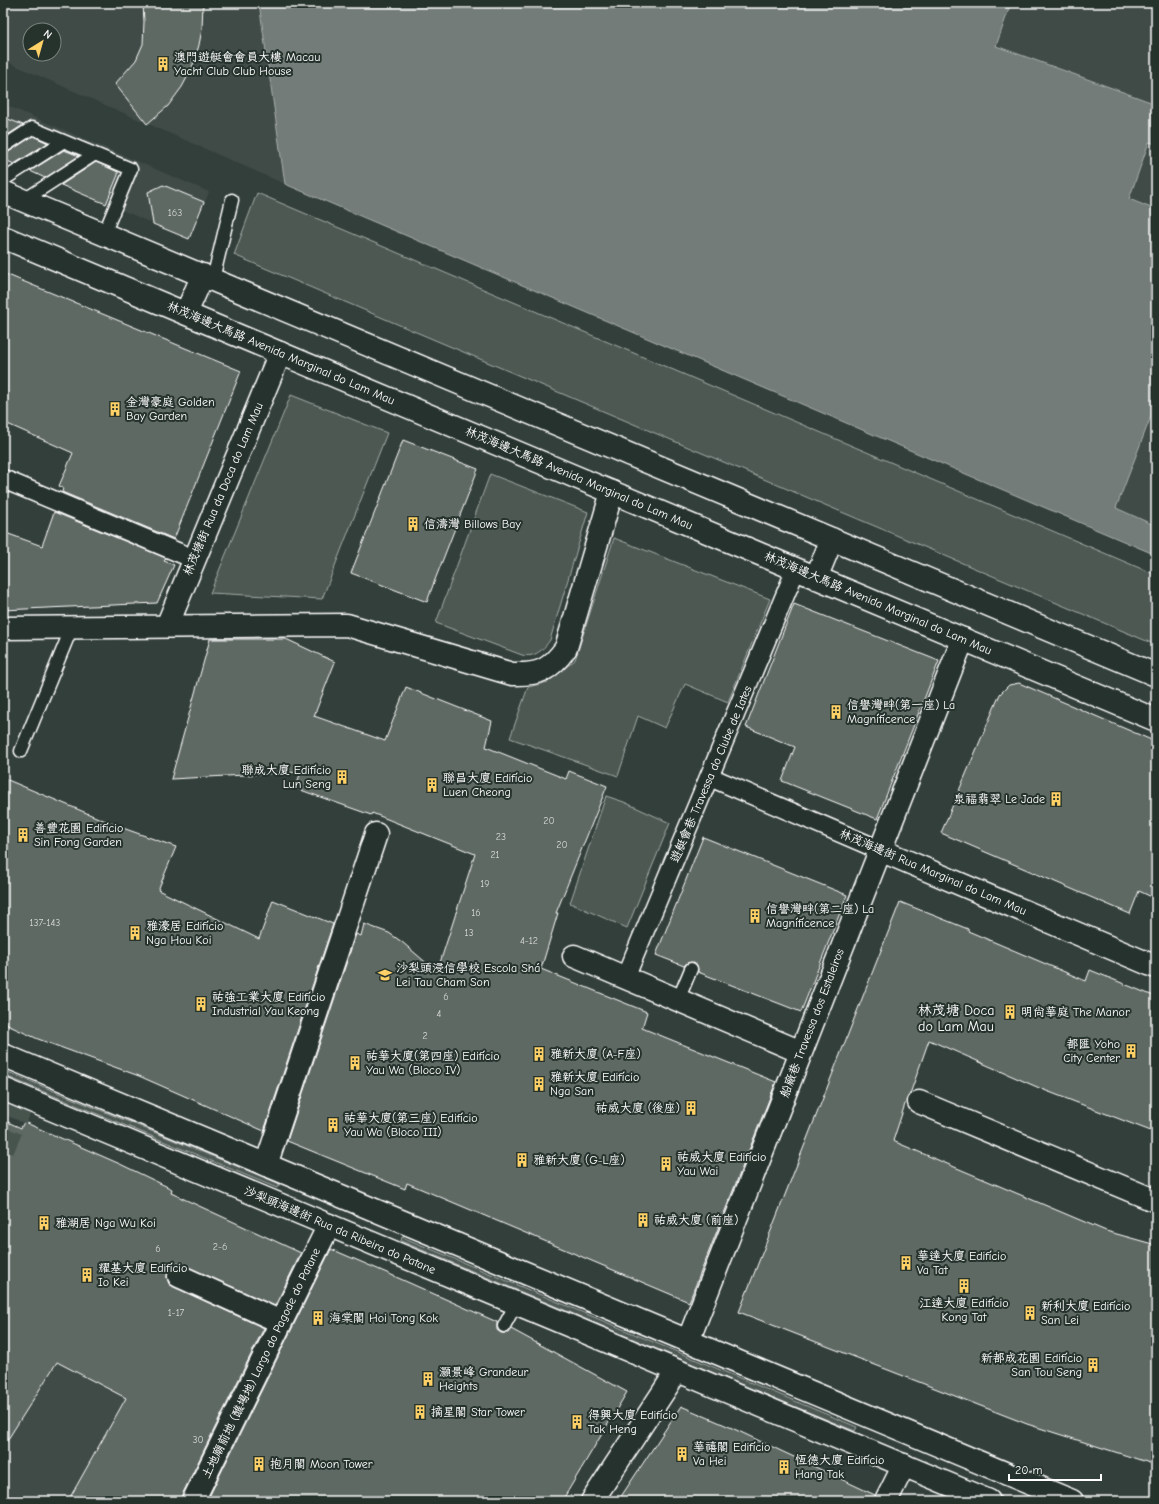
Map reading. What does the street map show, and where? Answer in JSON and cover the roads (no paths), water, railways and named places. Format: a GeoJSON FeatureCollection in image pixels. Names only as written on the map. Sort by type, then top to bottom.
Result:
{"type":"FeatureCollection","features":[{"type":"Feature","properties":{"kind":"main road"},"geometry":{"type":"LineString","coordinates":[[3,192],[1156,675]]}},
{"type":"Feature","properties":{"kind":"main road","name":"林茂海邊大馬路 Avenida Marginal do Lam Mau"},"geometry":{"type":"LineString","coordinates":[[3,237],[1156,720]]}},
{"type":"Feature","properties":{"kind":"main road"},"geometry":{"type":"LineString","coordinates":[[186,313],[208,277]]}},
{"type":"Feature","properties":{"kind":"main road","name":"林茂塘街 Rua da Doca do Lam Mau"},"geometry":{"type":"LineString","coordinates":[[167,626],[280,353]]}},
{"type":"Feature","properties":{"kind":"main road"},"geometry":{"type":"LineString","coordinates":[[3,628],[347,625],[512,674],[529,675],[544,670],[557,660],[566,648],[612,492]]}},
{"type":"Feature","properties":{"kind":"main road"},"geometry":{"type":"LineString","coordinates":[[816,578],[832,539]]}},
{"type":"Feature","properties":{"kind":"main road","name":"船廠巷 Travessa dos Estaleiros"},"geometry":{"type":"LineString","coordinates":[[688,1341],[963,639]]}},
{"type":"Feature","properties":{"kind":"main road"},"geometry":{"type":"LineString","coordinates":[[266,1165],[376,834]]}},
{"type":"Feature","properties":{"kind":"main road","name":"林茂海邊街 Rua Marginal do Lam Mau"},"geometry":{"type":"LineString","coordinates":[[880,850],[1156,967]]}},
{"type":"Feature","properties":{"kind":"main road"},"geometry":{"type":"LineString","coordinates":[[574,956],[801,1052]]}},
{"type":"Feature","properties":{"kind":"main road"},"geometry":{"type":"LineString","coordinates":[[3,1055],[1072,1501]]}},
{"type":"Feature","properties":{"kind":"main road","name":"沙梨頭海邊街 Rua da Ribeira do Patane"},"geometry":{"type":"LineString","coordinates":[[3,1089],[989,1501]]}},
{"type":"Feature","properties":{"kind":"main road"},"geometry":{"type":"LineString","coordinates":[[919,1102],[1156,1200]]}},
{"type":"Feature","properties":{"kind":"main road","name":"土地廟前地 (醮場地) Largo do Pagode do Patane"},"geometry":{"type":"LineString","coordinates":[[193,1501],[329,1225]]}},
{"type":"Feature","properties":{"kind":"main road"},"geometry":{"type":"LineString","coordinates":[[179,1276],[281,1322]]}},
{"type":"Feature","properties":{"kind":"main road"},"geometry":{"type":"LineString","coordinates":[[592,1501],[677,1371]]}},
{"type":"Feature","properties":{"kind":"main road"},"geometry":{"type":"LineString","coordinates":[[886,1501],[918,1437]]}},
{"type":"Feature","properties":{"kind":"street"},"geometry":{"type":"LineString","coordinates":[[3,480],[194,559]]}},
{"type":"Feature","properties":{"kind":"street","name":"遊艇會巷 Travessa do Clube de Iates"},"geometry":{"type":"LineString","coordinates":[[625,978],[796,569]]}},
{"type":"Feature","properties":{"kind":"street","name":"林茂海邊街 Rua Marginal do Lam Mau"},"geometry":{"type":"LineString","coordinates":[[710,777],[880,850]]}},
{"type":"Feature","properties":{"kind":"lane"},"geometry":{"type":"LineString","coordinates":[[3,146],[32,128],[130,169],[104,234]]}},
{"type":"Feature","properties":{"kind":"lane"},"geometry":{"type":"LineString","coordinates":[[3,180],[64,141]]}},
{"type":"Feature","properties":{"kind":"lane"},"geometry":{"type":"LineString","coordinates":[[24,200],[95,154]]}},
{"type":"Feature","properties":{"kind":"lane"},"geometry":{"type":"LineString","coordinates":[[208,277],[232,200]]}},
{"type":"Feature","properties":{"kind":"lane"},"geometry":{"type":"LineString","coordinates":[[21,751],[72,627]]}},
{"type":"Feature","properties":{"kind":"lane"},"geometry":{"type":"LineString","coordinates":[[678,1000],[691,969]]}},
{"type":"Feature","properties":{"kind":"lane"},"geometry":{"type":"LineString","coordinates":[[504,1326],[516,1304]]}},
{"type":"Feature","properties":{"kind":"tunnel"},"geometry":{"type":"LineString","coordinates":[[3,1150],[25,1098]]}},
{"type":"Feature","properties":{"kind":"place","name":"澳門遊艇會會員大樓 Macau Yacht Club Club House"},"geometry":{"type":"Point","coordinates":[163,64]}},
{"type":"Feature","properties":{"kind":"place","name":"金灣豪庭 Golden Bay Garden"},"geometry":{"type":"Point","coordinates":[115,409]}},
{"type":"Feature","properties":{"kind":"place","name":"信濤灣 Billows Bay"},"geometry":{"type":"Point","coordinates":[413,524]}},
{"type":"Feature","properties":{"kind":"place","name":"信譽灣畔(第一座) La Magnífícence"},"geometry":{"type":"Point","coordinates":[836,712]}},
{"type":"Feature","properties":{"kind":"place","name":"聯成大廈 Edifício Lun Seng"},"geometry":{"type":"Point","coordinates":[342,777]}},
{"type":"Feature","properties":{"kind":"place","name":"聯昌大廈 Edifício Luen Cheong"},"geometry":{"type":"Point","coordinates":[432,785]}},
{"type":"Feature","properties":{"kind":"place","name":"泉福翡翠 Le Jade"},"geometry":{"type":"Point","coordinates":[1056,799]}},
{"type":"Feature","properties":{"kind":"place","name":"善豐花園 Edifício Sin Fong Garden"},"geometry":{"type":"Point","coordinates":[23,835]}},
{"type":"Feature","properties":{"kind":"place","name":"信譽灣畔(第二座) La Magnífícence"},"geometry":{"type":"Point","coordinates":[755,916]}},
{"type":"Feature","properties":{"kind":"place","name":"雅濠居 Edifício Nga Hou Koi"},"geometry":{"type":"Point","coordinates":[135,933]}},
{"type":"Feature","properties":{"kind":"place","name":"沙梨頭浸信學校 Escola Shá Lei Tau Cham Son"},"geometry":{"type":"Point","coordinates":[385,975]}},
{"type":"Feature","properties":{"kind":"place","name":"祐強工業大廈 Edifício Industrial Yau Keong"},"geometry":{"type":"Point","coordinates":[201,1004]}},
{"type":"Feature","properties":{"kind":"place","name":"明尚華庭 The Manor"},"geometry":{"type":"Point","coordinates":[1010,1012]}},
{"type":"Feature","properties":{"kind":"place","name":"都匯 Yoho City Center"},"geometry":{"type":"Point","coordinates":[1131,1051]}},
{"type":"Feature","properties":{"kind":"place","name":"雅新大廈 (A-F座)"},"geometry":{"type":"Point","coordinates":[539,1054]}},
{"type":"Feature","properties":{"kind":"place","name":"祐華大廈(第四座) Edifício Yau Wa (Bloco IV)"},"geometry":{"type":"Point","coordinates":[355,1063]}},
{"type":"Feature","properties":{"kind":"place","name":"雅新大廈 Edifício Nga San"},"geometry":{"type":"Point","coordinates":[539,1084]}},
{"type":"Feature","properties":{"kind":"place","name":"祐威大廈 (後座)"},"geometry":{"type":"Point","coordinates":[691,1108]}},
{"type":"Feature","properties":{"kind":"place","name":"祐華大廈(第三座) Edifício Yau Wa (Bloco III)"},"geometry":{"type":"Point","coordinates":[333,1125]}},
{"type":"Feature","properties":{"kind":"place","name":"雅新大廈 (G-L座)"},"geometry":{"type":"Point","coordinates":[522,1160]}},
{"type":"Feature","properties":{"kind":"place","name":"祐威大廈 Edifício Yau Wai"},"geometry":{"type":"Point","coordinates":[666,1164]}},
{"type":"Feature","properties":{"kind":"place","name":"祐威大廈 (前座)"},"geometry":{"type":"Point","coordinates":[643,1220]}},
{"type":"Feature","properties":{"kind":"place","name":"雅湖居 Nga Wu Koi"},"geometry":{"type":"Point","coordinates":[44,1223]}},
{"type":"Feature","properties":{"kind":"place","name":"華達大廈 Edifício Va Tat"},"geometry":{"type":"Point","coordinates":[906,1263]}},
{"type":"Feature","properties":{"kind":"place","name":"耀基大廈 Edifício Io Kei"},"geometry":{"type":"Point","coordinates":[87,1275]}},
{"type":"Feature","properties":{"kind":"place","name":"江達大廈 Edifício Kong Tat"},"geometry":{"type":"Point","coordinates":[964,1286]}},
{"type":"Feature","properties":{"kind":"place","name":"新利大廈 Edifício San Lei"},"geometry":{"type":"Point","coordinates":[1030,1313]}},
{"type":"Feature","properties":{"kind":"place","name":"海棠閣 Hoi Tong Kok"},"geometry":{"type":"Point","coordinates":[318,1318]}},
{"type":"Feature","properties":{"kind":"place","name":"新都成花園 Edifício San Tou Seng"},"geometry":{"type":"Point","coordinates":[1093,1365]}},
{"type":"Feature","properties":{"kind":"place","name":"灝景峰 Grandeur Heights"},"geometry":{"type":"Point","coordinates":[428,1379]}},
{"type":"Feature","properties":{"kind":"place","name":"摘星閣 Star Tower"},"geometry":{"type":"Point","coordinates":[420,1412]}},
{"type":"Feature","properties":{"kind":"place","name":"得興大廈 Edifício Tak Heng"},"geometry":{"type":"Point","coordinates":[577,1422]}},
{"type":"Feature","properties":{"kind":"place","name":"華禧閣 Edifício Va Hei"},"geometry":{"type":"Point","coordinates":[682,1454]}},
{"type":"Feature","properties":{"kind":"place","name":"抱月閣 Moon Tower"},"geometry":{"type":"Point","coordinates":[259,1464]}},
{"type":"Feature","properties":{"kind":"place","name":"恆德大廈 Edifício Hang Tak"},"geometry":{"type":"Point","coordinates":[784,1467]}},
{"type":"Feature","properties":{"kind":"district","name":"林茂塘 Doca do Lam Mau"},"geometry":{"type":"Point","coordinates":[956,1018]}}]}
